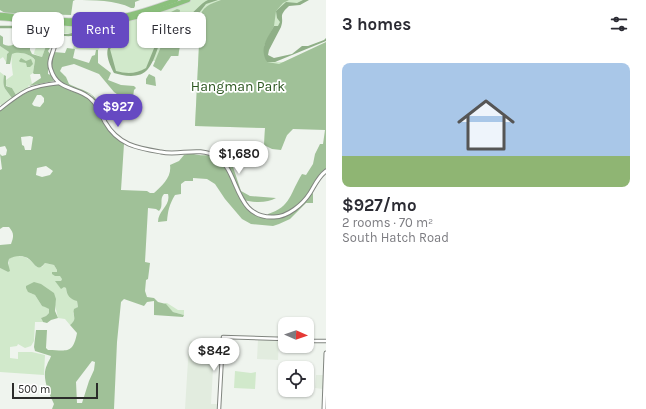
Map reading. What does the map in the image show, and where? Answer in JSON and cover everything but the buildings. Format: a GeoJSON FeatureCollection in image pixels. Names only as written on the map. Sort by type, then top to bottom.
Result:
{"type":"FeatureCollection","features":[{"type":"Feature","properties":{"kind":"highway"},"geometry":{"type":"LineString","coordinates":[[64,20],[84,21],[115,18],[142,12],[176,0]]}},
{"type":"Feature","properties":{"kind":"highway"},"geometry":{"type":"LineString","coordinates":[[64,21],[84,24],[113,22],[137,17],[188,0]]}},
{"type":"Feature","properties":{"kind":"highway"},"geometry":{"type":"LineString","coordinates":[[0,15],[12,16]]}},
{"type":"Feature","properties":{"kind":"highway"},"geometry":{"type":"LineString","coordinates":[[0,18],[12,18]]}},
{"type":"Feature","properties":{"kind":"main road"},"geometry":{"type":"LineString","coordinates":[[54,48],[50,68],[59,83],[90,98],[96,105],[110,131],[124,143],[138,148],[163,153],[198,151],[206,152],[217,157],[228,171],[244,202],[256,213],[272,218],[291,211],[306,198],[319,177],[326,171]]}},
{"type":"Feature","properties":{"kind":"main road"},"geometry":{"type":"LineString","coordinates":[[324,409],[326,353]]}},
{"type":"Feature","properties":{"kind":"street"},"geometry":{"type":"LineString","coordinates":[[0,109],[24,91],[38,86],[59,83]]}},
{"type":"Feature","properties":{"kind":"street"},"geometry":{"type":"LineString","coordinates":[[219,409],[223,337],[278,340]]}},
{"type":"Feature","properties":{"kind":"street"},"geometry":{"type":"LineString","coordinates":[[314,341],[326,341]]}},
{"type":"Feature","properties":{"kind":"shaded area"},"geometry":{"type":"Polygon","coordinates":[[[218,0],[206,4],[200,12],[194,12],[200,6],[206,1],[218,0]]]}},
{"type":"Feature","properties":{"kind":"shaded area"},"geometry":{"type":"Polygon","coordinates":[[[303,0],[309,0],[300,5],[289,6],[283,12],[281,27],[268,55],[274,58],[292,54],[302,46],[308,46],[326,38],[326,41],[275,62],[267,62],[264,52],[265,44],[274,26],[278,26],[280,22],[277,18],[276,11],[286,2],[297,3],[303,0]]]}},
{"type":"Feature","properties":{"kind":"shaded area"},"geometry":{"type":"Polygon","coordinates":[[[72,33],[72,36],[64,36],[65,34],[72,33]]]}},
{"type":"Feature","properties":{"kind":"shaded area"},"geometry":{"type":"Polygon","coordinates":[[[109,48],[111,48],[116,71],[128,73],[146,68],[154,48],[158,48],[151,64],[145,72],[127,76],[114,73],[107,54],[109,48]]]}},
{"type":"Feature","properties":{"kind":"shaded area"},"geometry":{"type":"Polygon","coordinates":[[[258,339],[278,340],[278,360],[257,359],[258,339]]]}},
{"type":"Feature","properties":{"kind":"shaded area"},"geometry":{"type":"Polygon","coordinates":[[[191,341],[204,350],[214,351],[211,404],[219,404],[218,409],[185,409],[189,344],[191,341]]]}},
{"type":"Feature","properties":{"kind":"shaded area"},"geometry":{"type":"Polygon","coordinates":[[[316,375],[324,375],[323,389],[315,388],[316,375]]]}},
{"type":"Feature","properties":{"kind":"green space"},"geometry":{"type":"Polygon","coordinates":[[[0,0],[75,0],[73,1],[71,15],[64,15],[64,12],[5,13],[0,10],[0,0]]]}},
{"type":"Feature","properties":{"kind":"green space"},"geometry":{"type":"Polygon","coordinates":[[[97,0],[140,0],[135,2],[134,8],[97,0]]]}},
{"type":"Feature","properties":{"kind":"green space","name":"Hangman Park"},"geometry":{"type":"Polygon","coordinates":[[[191,0],[306,0],[298,4],[292,3],[280,9],[281,22],[265,55],[277,62],[326,63],[326,129],[292,129],[279,146],[264,145],[265,128],[195,126],[199,48],[206,48],[206,12],[146,12],[161,10],[191,0]]]}},
{"type":"Feature","properties":{"kind":"green space","name":"Hangman Park"},"geometry":{"type":"Polygon","coordinates":[[[221,0],[289,0],[283,3],[276,11],[274,26],[264,46],[267,62],[279,64],[326,42],[326,170],[317,178],[308,194],[298,205],[283,215],[268,216],[268,214],[276,211],[286,203],[302,174],[306,175],[313,164],[315,154],[320,144],[323,144],[325,130],[293,129],[287,135],[281,150],[272,149],[264,145],[265,128],[195,126],[199,48],[206,48],[206,12],[202,12],[210,5],[221,0]]]}},
{"type":"Feature","properties":{"kind":"green space"},"geometry":{"type":"Polygon","coordinates":[[[177,9],[180,10],[180,12],[171,12],[177,9]]]}},
{"type":"Feature","properties":{"kind":"green space","name":"Hangman Park"},"geometry":{"type":"Polygon","coordinates":[[[137,13],[137,48],[179,48],[179,56],[171,56],[168,61],[151,61],[144,70],[136,74],[115,72],[109,49],[129,48],[129,14],[137,13]]]}},
{"type":"Feature","properties":{"kind":"green space","name":"Hangman Park"},"geometry":{"type":"Polygon","coordinates":[[[72,22],[72,33],[64,33],[64,23],[72,22]]]}},
{"type":"Feature","properties":{"kind":"green space"},"geometry":{"type":"Polygon","coordinates":[[[0,35],[3,37],[3,44],[7,46],[12,45],[12,48],[30,48],[32,54],[42,57],[45,48],[50,48],[48,51],[50,54],[48,74],[51,75],[54,81],[29,86],[41,78],[40,74],[33,73],[35,60],[28,55],[15,53],[12,54],[10,64],[6,64],[7,54],[9,52],[0,46],[0,35]]]}},
{"type":"Feature","properties":{"kind":"green space"},"geometry":{"type":"Polygon","coordinates":[[[0,46],[9,52],[7,54],[6,62],[3,57],[0,59],[0,46]]]}},
{"type":"Feature","properties":{"kind":"green space"},"geometry":{"type":"Polygon","coordinates":[[[36,48],[45,48],[42,57],[34,54],[36,48]]]}},
{"type":"Feature","properties":{"kind":"green space"},"geometry":{"type":"Polygon","coordinates":[[[67,48],[75,49],[73,58],[89,63],[92,56],[95,55],[96,50],[98,50],[98,63],[111,73],[108,80],[121,85],[134,86],[136,88],[134,90],[133,97],[121,97],[114,92],[99,74],[74,64],[62,67],[60,71],[66,77],[69,84],[91,94],[100,106],[90,94],[81,92],[61,82],[53,74],[52,61],[54,52],[65,53],[67,48]]]}},
{"type":"Feature","properties":{"kind":"green space"},"geometry":{"type":"Polygon","coordinates":[[[73,48],[100,48],[98,50],[73,48]]]}},
{"type":"Feature","properties":{"kind":"green space","name":"Hangman Park"},"geometry":{"type":"Polygon","coordinates":[[[160,48],[180,48],[178,56],[171,56],[161,71],[153,66],[160,48]]]}},
{"type":"Feature","properties":{"kind":"green space"},"geometry":{"type":"Polygon","coordinates":[[[13,52],[28,55],[35,60],[33,73],[30,75],[32,84],[16,95],[12,88],[5,85],[6,80],[13,75],[13,52]]]}},
{"type":"Feature","properties":{"kind":"green space"},"geometry":{"type":"Polygon","coordinates":[[[21,58],[26,61],[31,59],[33,64],[30,67],[27,67],[26,63],[19,61],[21,58]]]}},
{"type":"Feature","properties":{"kind":"green space"},"geometry":{"type":"Polygon","coordinates":[[[0,72],[4,75],[4,85],[12,98],[2,106],[0,104],[0,72]]]}},
{"type":"Feature","properties":{"kind":"green space"},"geometry":{"type":"Polygon","coordinates":[[[149,74],[155,77],[156,86],[146,84],[146,79],[149,74]]]}},
{"type":"Feature","properties":{"kind":"green space"},"geometry":{"type":"Polygon","coordinates":[[[4,75],[6,76],[6,86],[12,88],[16,95],[12,98],[4,85],[4,75]]]}},
{"type":"Feature","properties":{"kind":"green space"},"geometry":{"type":"Polygon","coordinates":[[[60,84],[68,90],[86,96],[93,102],[110,131],[124,144],[121,190],[147,191],[154,193],[168,177],[170,165],[179,161],[184,155],[191,153],[214,157],[219,160],[229,174],[241,200],[262,216],[278,218],[285,215],[292,211],[312,192],[313,194],[313,203],[306,203],[290,219],[273,226],[251,224],[242,219],[225,199],[215,184],[207,179],[193,178],[193,181],[185,181],[181,184],[181,194],[175,195],[169,208],[167,221],[158,222],[160,214],[168,202],[168,194],[164,194],[159,211],[148,208],[145,262],[150,263],[145,291],[147,297],[154,298],[158,302],[166,304],[173,312],[184,315],[183,317],[154,315],[154,301],[147,302],[144,306],[124,299],[121,302],[117,342],[114,409],[52,409],[54,404],[45,380],[45,370],[51,356],[35,351],[36,330],[47,330],[46,348],[48,350],[68,350],[71,348],[77,333],[70,325],[74,319],[74,309],[78,307],[77,301],[69,297],[66,288],[64,287],[61,289],[55,281],[61,281],[62,279],[60,276],[55,276],[52,274],[52,272],[57,272],[54,265],[45,263],[42,266],[37,267],[28,258],[19,256],[9,259],[8,263],[10,271],[8,272],[0,268],[0,245],[11,244],[13,233],[9,227],[3,227],[0,229],[0,170],[2,169],[0,154],[2,156],[6,155],[7,150],[5,146],[0,147],[0,111],[27,92],[50,85],[60,84]],[[37,95],[32,104],[40,107],[44,102],[44,98],[41,95],[37,95]],[[21,137],[22,145],[24,146],[25,150],[31,150],[33,137],[21,137]],[[46,166],[37,168],[36,175],[42,177],[50,175],[53,171],[46,166]],[[92,361],[76,382],[77,403],[82,403],[94,370],[95,362],[92,361]]]}},
{"type":"Feature","properties":{"kind":"green space"},"geometry":{"type":"Polygon","coordinates":[[[225,164],[232,164],[241,191],[250,196],[276,198],[261,202],[244,200],[225,164]]]}},
{"type":"Feature","properties":{"kind":"green space"},"geometry":{"type":"Polygon","coordinates":[[[14,256],[22,256],[27,258],[37,267],[42,267],[45,263],[54,265],[57,270],[56,273],[62,277],[61,281],[56,281],[66,288],[67,293],[77,301],[78,307],[73,313],[74,320],[70,325],[65,319],[58,318],[55,305],[56,299],[28,292],[35,295],[42,306],[49,309],[49,313],[41,318],[43,322],[35,322],[34,341],[31,346],[25,348],[18,344],[17,346],[10,347],[10,358],[18,359],[18,352],[32,352],[45,355],[44,375],[0,372],[0,268],[8,272],[9,259],[14,256]]]}},
{"type":"Feature","properties":{"kind":"green space"},"geometry":{"type":"Polygon","coordinates":[[[34,282],[41,284],[54,293],[56,299],[55,311],[58,318],[47,323],[43,322],[41,318],[49,313],[49,309],[42,306],[35,295],[28,292],[26,288],[26,286],[34,282]]]}},
{"type":"Feature","properties":{"kind":"green space"},"geometry":{"type":"Polygon","coordinates":[[[164,303],[167,303],[178,310],[184,310],[184,315],[173,312],[164,303]]]}},
{"type":"Feature","properties":{"kind":"green space"},"geometry":{"type":"Polygon","coordinates":[[[235,371],[251,373],[256,372],[255,389],[234,388],[235,371]]]}},
{"type":"Feature","properties":{"kind":"waterway"},"geometry":{"type":"LineString","coordinates":[[0,27],[12,27]]}}]}
